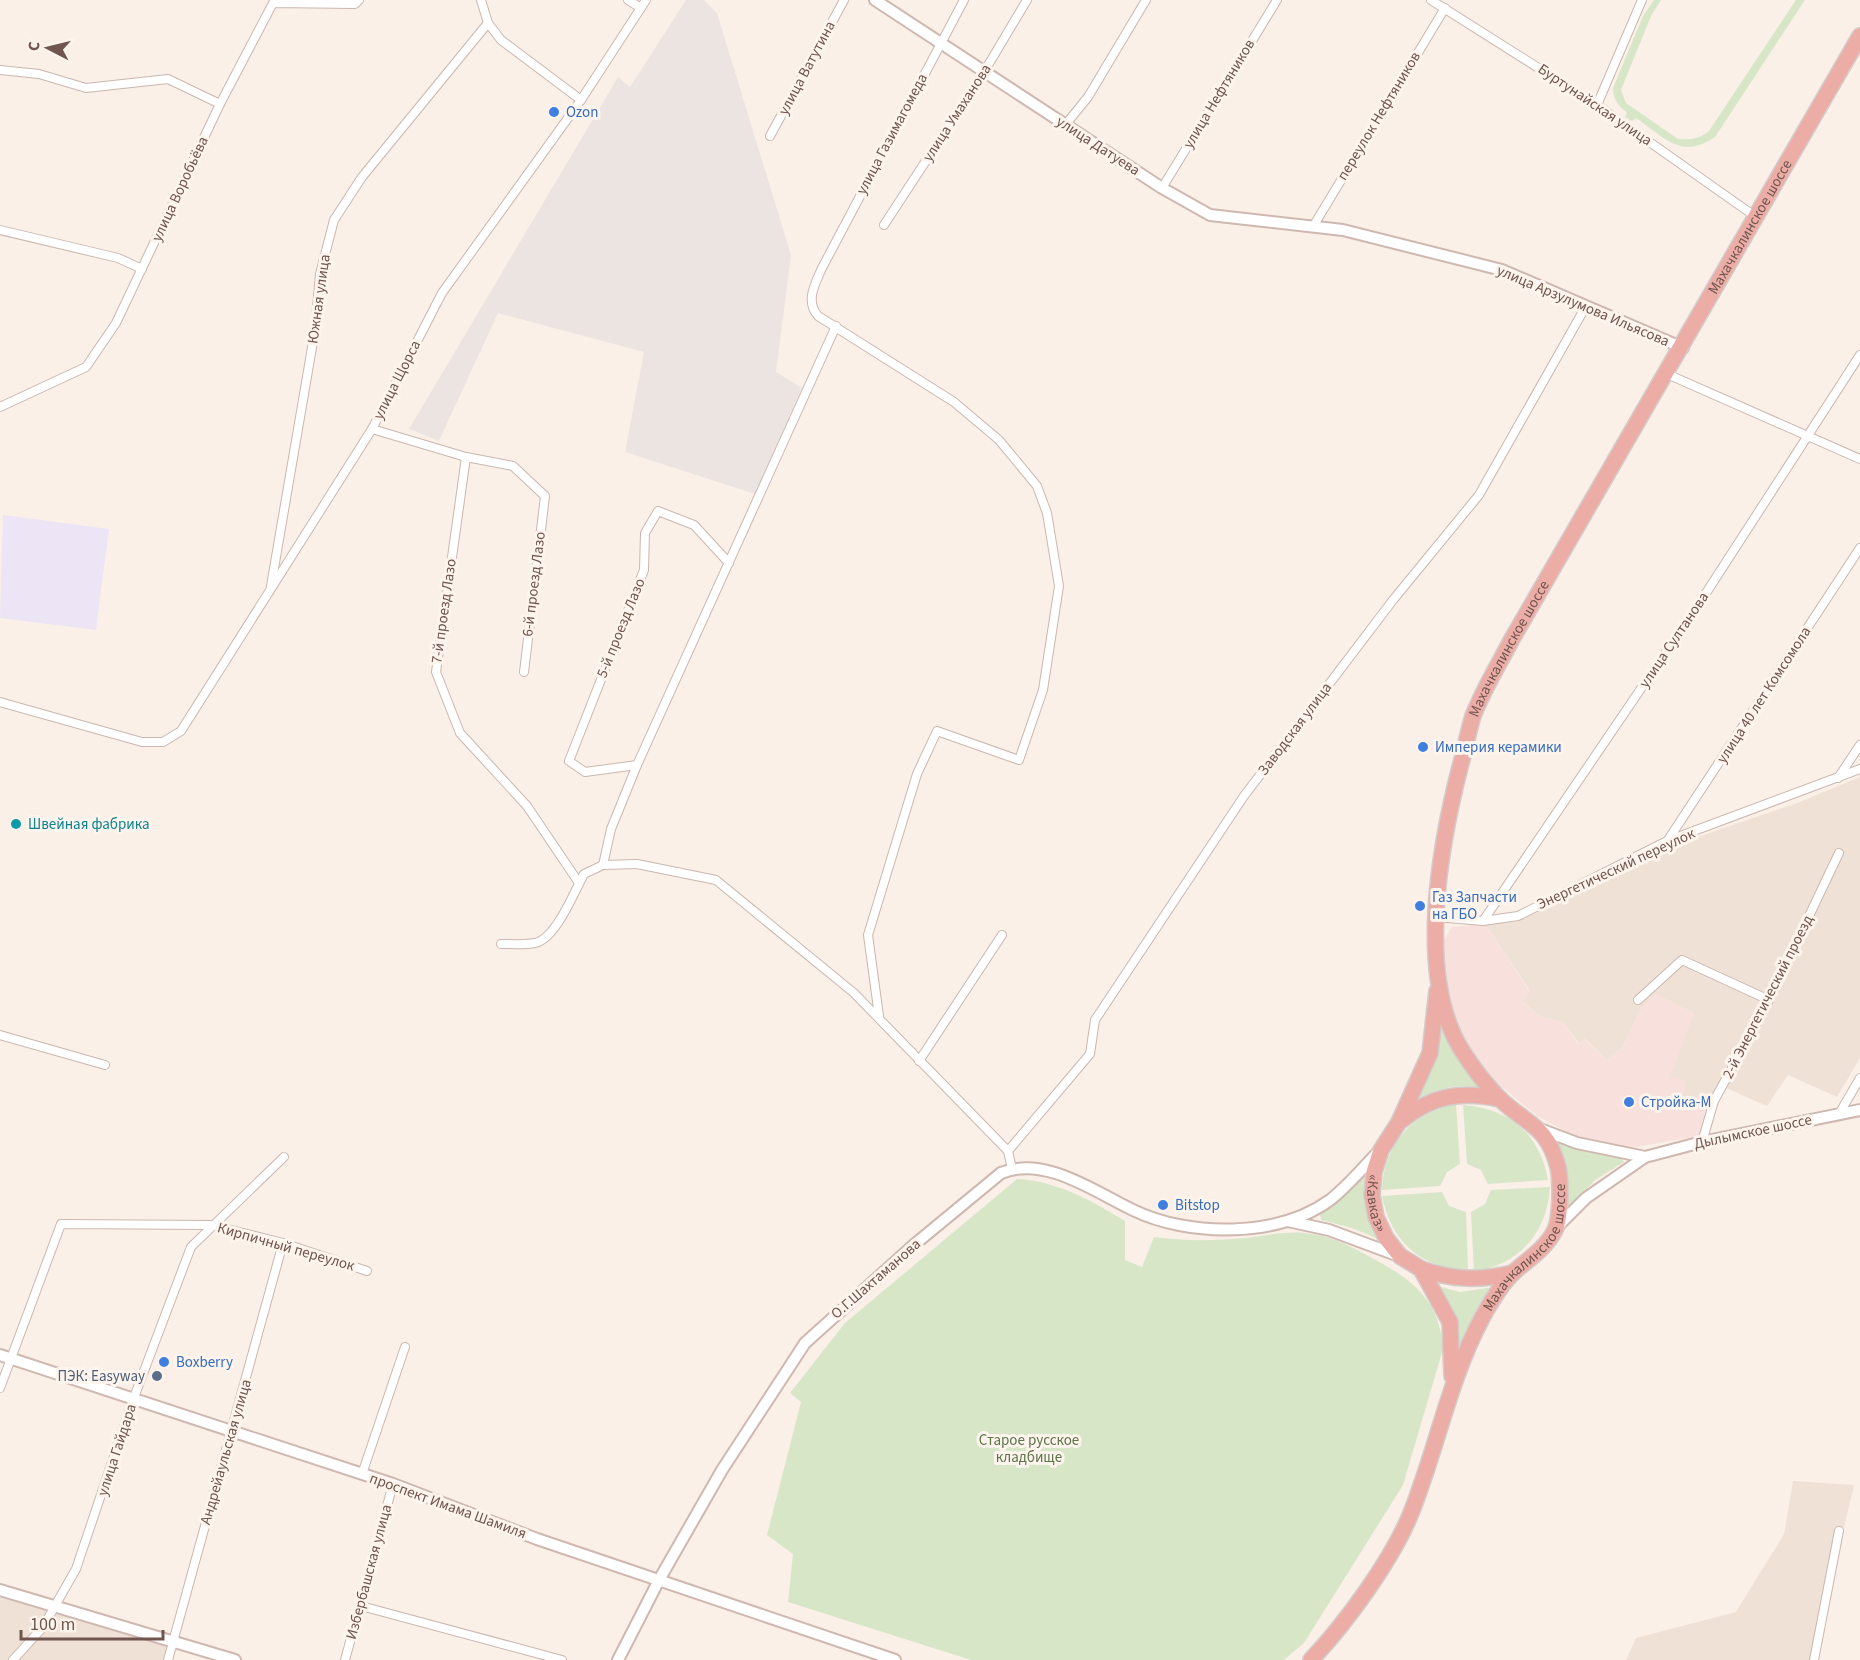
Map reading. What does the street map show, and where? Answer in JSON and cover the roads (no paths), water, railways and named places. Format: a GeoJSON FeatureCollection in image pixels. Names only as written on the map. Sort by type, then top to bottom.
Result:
{"type":"FeatureCollection","features":[{"type":"Feature","properties":{"kind":"highway","name":"Махачкалинское шоссе"},"geometry":{"type":"LineString","coordinates":[[1311,1660],[1326,1644],[1376,1576],[1410,1515],[1452,1384],[1483,1316],[1513,1273],[1529,1261],[1556,1228],[1560,1197],[1558,1168],[1540,1129],[1500,1099],[1462,1051],[1446,1016],[1439,976],[1436,917],[1437,876],[1447,819],[1473,715],[1512,639],[1683,348],[1860,36]]}},
{"type":"Feature","properties":{"kind":"highway","name":"«Кавказ»"},"geometry":{"type":"LineString","coordinates":[[1439,976],[1430,1053],[1399,1122],[1381,1150],[1374,1172],[1374,1206],[1386,1238],[1400,1256],[1421,1269],[1450,1322],[1453,1345],[1452,1384]]}},
{"type":"Feature","properties":{"kind":"highway"},"geometry":{"type":"LineString","coordinates":[[1399,1122],[1417,1108],[1437,1099],[1458,1094],[1500,1099]]}},
{"type":"Feature","properties":{"kind":"highway"},"geometry":{"type":"LineString","coordinates":[[1421,1269],[1448,1278],[1470,1280],[1513,1273]]}},
{"type":"Feature","properties":{"kind":"main road","name":"улица Датуева"},"geometry":{"type":"LineString","coordinates":[[875,0],[1162,188],[1210,215],[1343,230]]}},
{"type":"Feature","properties":{"kind":"main road","name":"улица Арзулумова Ильясова"},"geometry":{"type":"LineString","coordinates":[[1343,230],[1502,270],[1683,348]]}},
{"type":"Feature","properties":{"kind":"main road","name":"Дылымское шоссе"},"geometry":{"type":"LineString","coordinates":[[1646,1157],[1702,1142],[1860,1110]]}},
{"type":"Feature","properties":{"kind":"main road"},"geometry":{"type":"LineString","coordinates":[[1540,1129],[1577,1143],[1646,1157]]}},
{"type":"Feature","properties":{"kind":"main road"},"geometry":{"type":"LineString","coordinates":[[1012,1169],[1035,1168],[1077,1181],[1161,1222],[1201,1229],[1241,1228],[1288,1221],[1329,1201],[1381,1150]]}},
{"type":"Feature","properties":{"kind":"main road"},"geometry":{"type":"LineString","coordinates":[[1556,1228],[1586,1198],[1646,1157]]}},
{"type":"Feature","properties":{"kind":"main road","name":"О.Г.Шахтаманова"},"geometry":{"type":"LineString","coordinates":[[618,1660],[659,1580],[722,1470],[805,1343],[915,1244],[1001,1173],[1012,1169]]}},
{"type":"Feature","properties":{"kind":"main road"},"geometry":{"type":"LineString","coordinates":[[1288,1221],[1329,1230],[1400,1256]]}},
{"type":"Feature","properties":{"kind":"main road","name":"проспект Имама Шамиля"},"geometry":{"type":"LineString","coordinates":[[5,1357],[393,1484],[537,1539],[895,1660]]}},
{"type":"Feature","properties":{"kind":"main road"},"geometry":{"type":"LineString","coordinates":[[0,1590],[235,1660]]}},
{"type":"Feature","properties":{"kind":"street","name":"улица Воробьёва"},"geometry":{"type":"LineString","coordinates":[[0,407],[86,367],[117,323],[272,1],[355,4],[359,0]]}},
{"type":"Feature","properties":{"kind":"street"},"geometry":{"type":"LineString","coordinates":[[481,0],[488,23],[501,40],[581,100]]}},
{"type":"Feature","properties":{"kind":"street"},"geometry":{"type":"LineString","coordinates":[[628,0],[641,8]]}},
{"type":"Feature","properties":{"kind":"street","name":"улица Щорса"},"geometry":{"type":"LineString","coordinates":[[2,703],[142,742],[163,742],[180,731],[372,429],[442,293],[581,100],[646,0]]}},
{"type":"Feature","properties":{"kind":"street","name":"улица Ватутина"},"geometry":{"type":"LineString","coordinates":[[770,136],[844,0]]}},
{"type":"Feature","properties":{"kind":"street","name":"улица Газимагомеда"},"geometry":{"type":"LineString","coordinates":[[836,326],[818,316],[811,306],[812,294],[822,268],[964,0]]}},
{"type":"Feature","properties":{"kind":"street","name":"улица Умаханова"},"geometry":{"type":"LineString","coordinates":[[884,225],[984,72],[1027,0]]}},
{"type":"Feature","properties":{"kind":"street"},"geometry":{"type":"LineString","coordinates":[[1066,124],[1088,97],[1146,0]]}},
{"type":"Feature","properties":{"kind":"street","name":"улица Нефтяников"},"geometry":{"type":"LineString","coordinates":[[1162,188],[1277,0]]}},
{"type":"Feature","properties":{"kind":"street","name":"Буртунайская улица"},"geometry":{"type":"LineString","coordinates":[[1431,0],[1597,105],[1756,217]]}},
{"type":"Feature","properties":{"kind":"street"},"geometry":{"type":"LineString","coordinates":[[1597,105],[1642,0]]}},
{"type":"Feature","properties":{"kind":"street","name":"переулок Нефтяников"},"geometry":{"type":"LineString","coordinates":[[1314,225],[1445,8]]}},
{"type":"Feature","properties":{"kind":"street","name":"Южная улица"},"geometry":{"type":"LineString","coordinates":[[270,591],[315,330],[320,274],[334,220],[362,177],[488,23]]}},
{"type":"Feature","properties":{"kind":"street"},"geometry":{"type":"LineString","coordinates":[[0,70],[39,74],[86,88],[168,79],[220,105]]}},
{"type":"Feature","properties":{"kind":"street"},"geometry":{"type":"LineString","coordinates":[[0,230],[118,258],[142,269]]}},
{"type":"Feature","properties":{"kind":"street","name":"Заводская улица"},"geometry":{"type":"LineString","coordinates":[[1008,1152],[1090,1054],[1095,1020],[1244,796],[1393,600],[1479,495],[1586,306]]}},
{"type":"Feature","properties":{"kind":"street"},"geometry":{"type":"LineString","coordinates":[[603,866],[611,829],[637,765],[836,326],[954,402],[999,440],[1037,486],[1047,513],[1059,586],[1043,690],[1018,760],[937,731],[917,774],[868,935],[879,1016]]}},
{"type":"Feature","properties":{"kind":"street","name":"улица Султанова"},"geometry":{"type":"LineString","coordinates":[[1483,921],[1708,590],[1860,355]]}},
{"type":"Feature","properties":{"kind":"street"},"geometry":{"type":"LineString","coordinates":[[1666,374],[1860,459]]}},
{"type":"Feature","properties":{"kind":"street"},"geometry":{"type":"LineString","coordinates":[[372,429],[466,457]]}},
{"type":"Feature","properties":{"kind":"street","name":"6-й проезд Лазо"},"geometry":{"type":"LineString","coordinates":[[466,457],[513,466],[545,496],[524,672]]}},
{"type":"Feature","properties":{"kind":"street","name":"7-й проезд Лазо"},"geometry":{"type":"LineString","coordinates":[[466,457],[436,672],[460,733],[527,806],[579,884]]}},
{"type":"Feature","properties":{"kind":"street","name":"5-й проезд Лазо"},"geometry":{"type":"LineString","coordinates":[[637,765],[585,772],[569,760],[644,570],[645,533],[658,511],[694,525],[729,562]]}},
{"type":"Feature","properties":{"kind":"street","name":"улица 40 лет Комсомола"},"geometry":{"type":"LineString","coordinates":[[1667,841],[1860,548]]}},
{"type":"Feature","properties":{"kind":"street"},"geometry":{"type":"LineString","coordinates":[[0,713],[2,703]]}},
{"type":"Feature","properties":{"kind":"street"},"geometry":{"type":"LineString","coordinates":[[1838,778],[1860,745]]}},
{"type":"Feature","properties":{"kind":"street","name":"Энергетический переулок"},"geometry":{"type":"LineString","coordinates":[[1436,917],[1483,921],[1518,916],[1667,841],[1860,769]]}},
{"type":"Feature","properties":{"kind":"street","name":"2-й Энергетический проезд"},"geometry":{"type":"LineString","coordinates":[[1702,1142],[1714,1101],[1769,1000],[1839,853]]}},
{"type":"Feature","properties":{"kind":"street"},"geometry":{"type":"LineString","coordinates":[[501,944],[534,943],[543,940],[556,926],[584,874],[603,866],[636,864],[716,880],[879,1016],[919,1061],[1008,1152],[1012,1169]]}},
{"type":"Feature","properties":{"kind":"street"},"geometry":{"type":"LineString","coordinates":[[919,1061],[1002,935]]}},
{"type":"Feature","properties":{"kind":"street"},"geometry":{"type":"LineString","coordinates":[[1638,1000],[1682,960],[1769,1000]]}},
{"type":"Feature","properties":{"kind":"street"},"geometry":{"type":"LineString","coordinates":[[0,1035],[105,1065]]}},
{"type":"Feature","properties":{"kind":"street"},"geometry":{"type":"LineString","coordinates":[[1839,1114],[1860,1078]]}},
{"type":"Feature","properties":{"kind":"street","name":"улица Гайдара"},"geometry":{"type":"LineString","coordinates":[[13,1660],[43,1626],[76,1569],[133,1400],[190,1247],[284,1157]]}},
{"type":"Feature","properties":{"kind":"street","name":"Кирпичный переулок"},"geometry":{"type":"LineString","coordinates":[[5,1357],[61,1224],[211,1225],[283,1243],[367,1271]]}},
{"type":"Feature","properties":{"kind":"street","name":"Андрейаульская улица"},"geometry":{"type":"LineString","coordinates":[[168,1660],[283,1243]]}},
{"type":"Feature","properties":{"kind":"street"},"geometry":{"type":"LineString","coordinates":[[362,1474],[405,1347]]}},
{"type":"Feature","properties":{"kind":"street"},"geometry":{"type":"LineString","coordinates":[[0,1388],[5,1357]]}},
{"type":"Feature","properties":{"kind":"street","name":"Избербашская улица"},"geometry":{"type":"LineString","coordinates":[[345,1660],[393,1484]]}},
{"type":"Feature","properties":{"kind":"street"},"geometry":{"type":"LineString","coordinates":[[1814,1660],[1839,1531]]}},
{"type":"Feature","properties":{"kind":"street"},"geometry":{"type":"LineString","coordinates":[[361,1606],[562,1660]]}},
{"type":"Feature","properties":{"kind":"place","name":"Ozon"},"geometry":{"type":"Point","coordinates":[554,112]}},
{"type":"Feature","properties":{"kind":"place","name":"Империя керамики"},"geometry":{"type":"Point","coordinates":[1423,747]}},
{"type":"Feature","properties":{"kind":"place","name":"Швейная фабрика"},"geometry":{"type":"Point","coordinates":[16,824]}},
{"type":"Feature","properties":{"kind":"place","name":"Газ Запчасти на ГБО"},"geometry":{"type":"Point","coordinates":[1420,906]}},
{"type":"Feature","properties":{"kind":"place","name":"Стройка-М"},"geometry":{"type":"Point","coordinates":[1629,1102]}},
{"type":"Feature","properties":{"kind":"place","name":"Bitstop"},"geometry":{"type":"Point","coordinates":[1163,1205]}},
{"type":"Feature","properties":{"kind":"place","name":"Boxberry"},"geometry":{"type":"Point","coordinates":[164,1362]}},
{"type":"Feature","properties":{"kind":"place","name":"ПЭК: Easyway"},"geometry":{"type":"Point","coordinates":[157,1376]}},
{"type":"Feature","properties":{"kind":"park label","name":"Старое русское кладбище"},"geometry":{"type":"Point","coordinates":[1029,1448]}}]}
